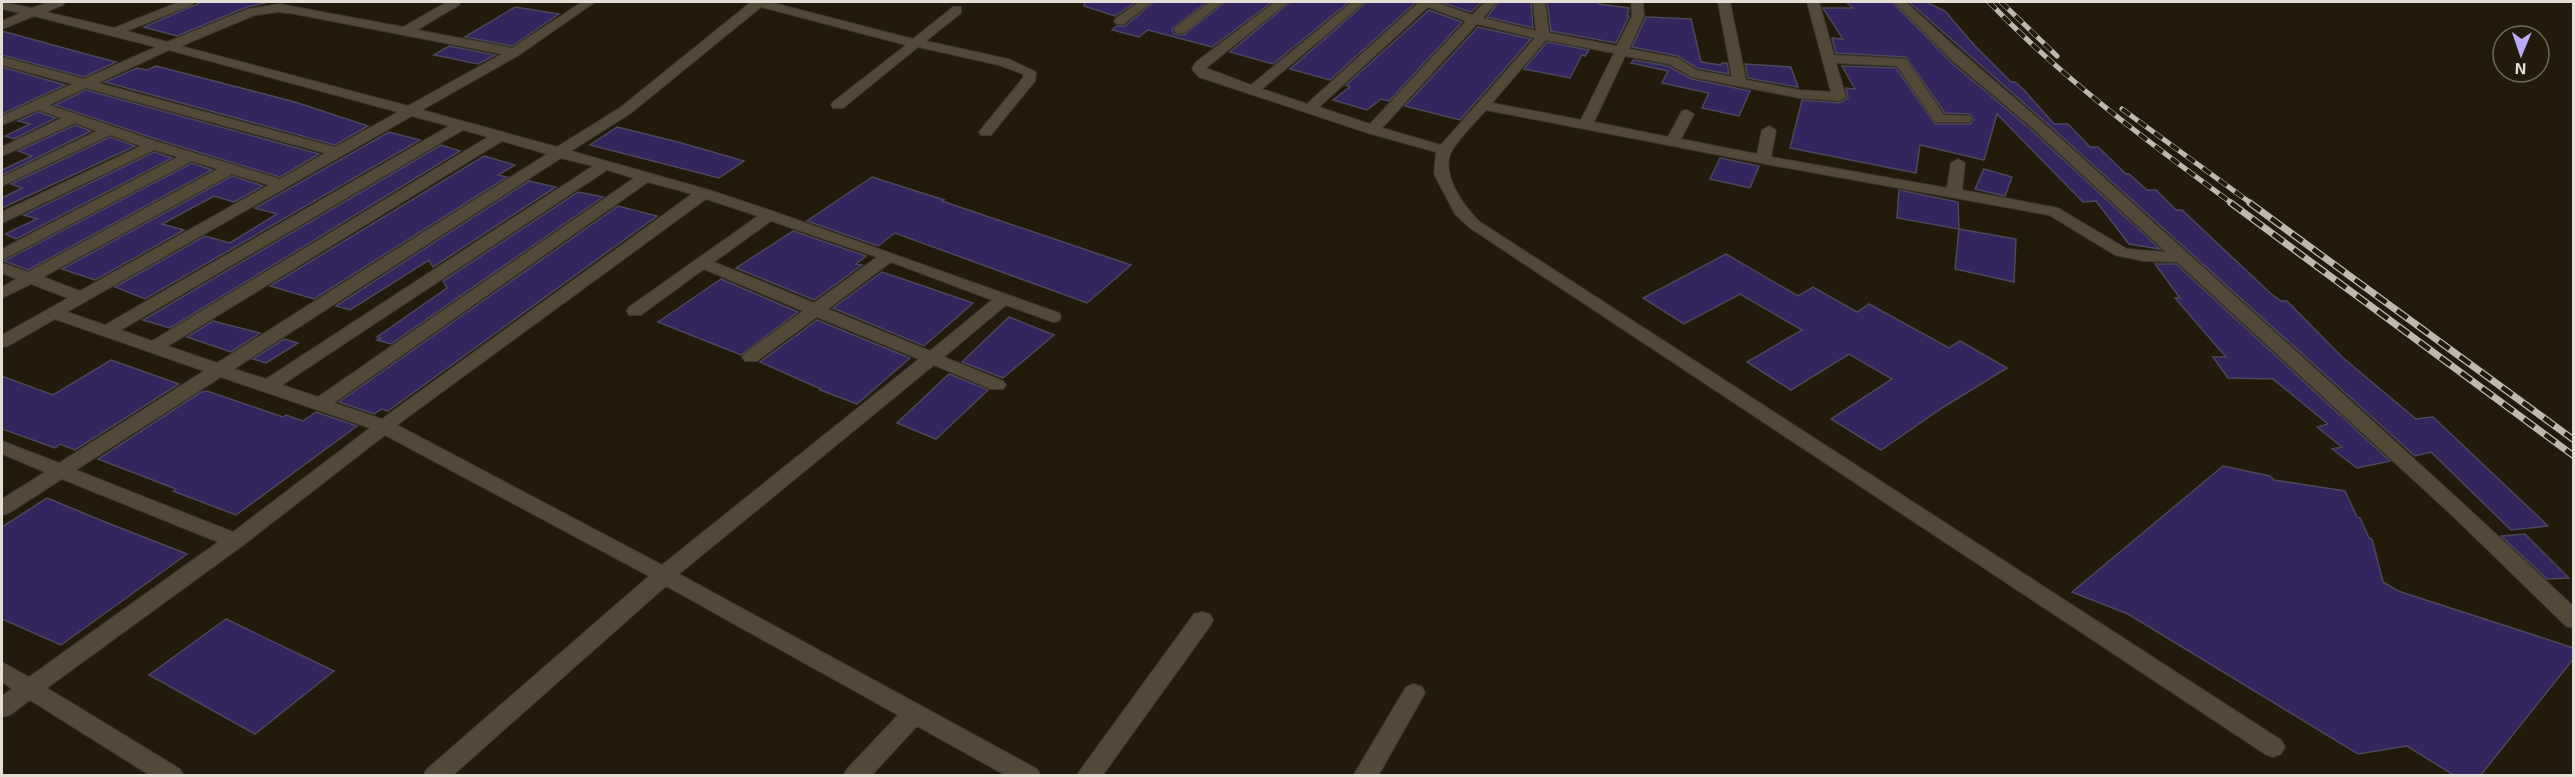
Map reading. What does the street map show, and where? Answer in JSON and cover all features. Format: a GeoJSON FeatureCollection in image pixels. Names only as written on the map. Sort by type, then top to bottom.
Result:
{"type":"FeatureCollection","features":[{"type":"Feature","properties":{"kind":"street"},"geometry":{"type":"LineString","coordinates":[[2,25],[59,2]]}},
{"type":"Feature","properties":{"kind":"street"},"geometry":{"type":"LineString","coordinates":[[116,32],[189,2]]}},
{"type":"Feature","properties":{"kind":"street"},"geometry":{"type":"LineString","coordinates":[[5,117],[252,12],[279,8],[294,2]]}},
{"type":"Feature","properties":{"kind":"street"},"geometry":{"type":"LineString","coordinates":[[405,31],[455,2]]}},
{"type":"Feature","properties":{"kind":"street"},"geometry":{"type":"LineString","coordinates":[[2,342],[514,52],[589,2]]}},
{"type":"Feature","properties":{"kind":"street"},"geometry":{"type":"LineString","coordinates":[[2,508],[626,110],[758,2],[1003,62],[1029,72],[1030,78],[986,132]]}},
{"type":"Feature","properties":{"kind":"street"},"geometry":{"type":"LineString","coordinates":[[1120,21],[1146,2]]}},
{"type":"Feature","properties":{"kind":"street"},"geometry":{"type":"LineString","coordinates":[[1180,30],[1216,2]]}},
{"type":"Feature","properties":{"kind":"street"},"geometry":{"type":"LineString","coordinates":[[1282,2],[1201,65],[1199,69],[1204,74],[1373,130],[1444,150]]}},
{"type":"Feature","properties":{"kind":"street"},"geometry":{"type":"LineString","coordinates":[[1253,90],[1359,2]]}},
{"type":"Feature","properties":{"kind":"street"},"geometry":{"type":"LineString","coordinates":[[1310,108],[1426,2],[1474,20],[1673,62],[1692,74],[1800,94],[1839,97],[1813,2]]}},
{"type":"Feature","properties":{"kind":"street"},"geometry":{"type":"LineString","coordinates":[[1373,130],[1491,2]]}},
{"type":"Feature","properties":{"kind":"street"},"geometry":{"type":"LineString","coordinates":[[1539,2],[1543,36],[1444,150],[1441,174],[1463,214],[1474,225],[2272,747]]}},
{"type":"Feature","properties":{"kind":"street"},"geometry":{"type":"LineString","coordinates":[[1586,124],[1638,16],[1637,2]]}},
{"type":"Feature","properties":{"kind":"street"},"geometry":{"type":"LineString","coordinates":[[1724,2],[1740,82]]}},
{"type":"Feature","properties":{"kind":"street"},"geometry":{"type":"LineString","coordinates":[[1900,2],[1959,59],[2035,123],[2463,514],[2574,620]]}},
{"type":"Feature","properties":{"kind":"street"},"geometry":{"type":"LineString","coordinates":[[2,5],[116,32],[411,111],[704,193],[889,255],[1053,317]]}},
{"type":"Feature","properties":{"kind":"street"},"geometry":{"type":"LineString","coordinates":[[279,8],[514,52]]}},
{"type":"Feature","properties":{"kind":"street"},"geometry":{"type":"LineString","coordinates":[[838,105],[957,10]]}},
{"type":"Feature","properties":{"kind":"street"},"geometry":{"type":"LineString","coordinates":[[1830,59],[1902,62],[1940,119],[1965,119]]}},
{"type":"Feature","properties":{"kind":"street"},"geometry":{"type":"LineString","coordinates":[[2,62],[337,152]]}},
{"type":"Feature","properties":{"kind":"street"},"geometry":{"type":"LineString","coordinates":[[36,105],[153,145],[282,184]]}},
{"type":"Feature","properties":{"kind":"street"},"geometry":{"type":"LineString","coordinates":[[1483,105],[1763,159],[2053,211],[2066,215],[2121,252],[2182,257]]}},
{"type":"Feature","properties":{"kind":"street"},"geometry":{"type":"LineString","coordinates":[[1673,141],[1687,114]]}},
{"type":"Feature","properties":{"kind":"street"},"geometry":{"type":"LineString","coordinates":[[2,152],[74,118]]}},
{"type":"Feature","properties":{"kind":"street"},"geometry":{"type":"LineString","coordinates":[[107,331],[461,125]]}},
{"type":"Feature","properties":{"kind":"street"},"geometry":{"type":"LineString","coordinates":[[2,182],[110,130]]}},
{"type":"Feature","properties":{"kind":"street"},"geometry":{"type":"LineString","coordinates":[[1763,159],[1769,130]]}},
{"type":"Feature","properties":{"kind":"street"},"geometry":{"type":"LineString","coordinates":[[155,347],[500,136]]}},
{"type":"Feature","properties":{"kind":"street"},"geometry":{"type":"LineString","coordinates":[[2,218],[153,145]]}},
{"type":"Feature","properties":{"kind":"street"},"geometry":{"type":"LineString","coordinates":[[2,255],[191,156]]}},
{"type":"Feature","properties":{"kind":"street"},"geometry":{"type":"LineString","coordinates":[[1954,194],[1958,163]]}},
{"type":"Feature","properties":{"kind":"street"},"geometry":{"type":"LineString","coordinates":[[267,386],[605,165]]}},
{"type":"Feature","properties":{"kind":"street"},"geometry":{"type":"LineString","coordinates":[[2,292],[231,168]]}},
{"type":"Feature","properties":{"kind":"street"},"geometry":{"type":"LineString","coordinates":[[320,404],[645,177]]}},
{"type":"Feature","properties":{"kind":"street"},"geometry":{"type":"LineString","coordinates":[[2,708],[235,541],[384,426],[704,193]]}},
{"type":"Feature","properties":{"kind":"street"},"geometry":{"type":"LineString","coordinates":[[635,311],[770,215]]}},
{"type":"Feature","properties":{"kind":"street"},"geometry":{"type":"LineString","coordinates":[[751,357],[889,255]]}},
{"type":"Feature","properties":{"kind":"street"},"geometry":{"type":"LineString","coordinates":[[703,263],[997,385]]}},
{"type":"Feature","properties":{"kind":"street"},"geometry":{"type":"LineString","coordinates":[[2,268],[81,297]]}},
{"type":"Feature","properties":{"kind":"street"},"geometry":{"type":"LineString","coordinates":[[435,776],[664,575],[1004,298]]}},
{"type":"Feature","properties":{"kind":"street"},"geometry":{"type":"LineString","coordinates":[[53,313],[384,426],[664,575],[1029,776]]}},
{"type":"Feature","properties":{"kind":"street"},"geometry":{"type":"LineString","coordinates":[[2,447],[235,541]]}},
{"type":"Feature","properties":{"kind":"street"},"geometry":{"type":"LineString","coordinates":[[1088,776],[1202,620]]}},
{"type":"Feature","properties":{"kind":"street"},"geometry":{"type":"LineString","coordinates":[[2,671],[172,776]]}},
{"type":"Feature","properties":{"kind":"street"},"geometry":{"type":"LineString","coordinates":[[1365,776],[1414,693]]}},
{"type":"Feature","properties":{"kind":"street"},"geometry":{"type":"LineString","coordinates":[[855,776],[915,713]]}},
{"type":"Feature","properties":{"kind":"building"},"geometry":{"type":"Polygon","coordinates":[[[202,2],[269,2],[247,7],[177,36],[144,27],[202,2]]]}},
{"type":"Feature","properties":{"kind":"building"},"geometry":{"type":"Polygon","coordinates":[[[1085,2],[1136,2],[1115,16],[1084,6],[1085,2]]]}},
{"type":"Feature","properties":{"kind":"building"},"geometry":{"type":"Polygon","coordinates":[[[1154,2],[1207,2],[1172,29],[1174,34],[1184,35],[1225,2],[1272,2],[1212,47],[1148,30],[1139,37],[1112,30],[1117,26],[1125,26],[1154,2]]]}},
{"type":"Feature","properties":{"kind":"building"},"geometry":{"type":"Polygon","coordinates":[[[1290,2],[1349,2],[1273,64],[1230,52],[1290,2]]]}},
{"type":"Feature","properties":{"kind":"building"},"geometry":{"type":"Polygon","coordinates":[[[1367,2],[1416,2],[1330,80],[1290,69],[1367,2]]]}},
{"type":"Feature","properties":{"kind":"building"},"geometry":{"type":"Polygon","coordinates":[[[1440,2],[1482,2],[1471,12],[1440,2]]]}},
{"type":"Feature","properties":{"kind":"building"},"geometry":{"type":"Polygon","coordinates":[[[1499,2],[1531,2],[1533,28],[1487,17],[1499,2]]]}},
{"type":"Feature","properties":{"kind":"building"},"geometry":{"type":"Polygon","coordinates":[[[1547,2],[1598,2],[1598,4],[1629,8],[1627,16],[1629,16],[1616,43],[1551,31],[1547,2]]]}},
{"type":"Feature","properties":{"kind":"building"},"geometry":{"type":"Polygon","coordinates":[[[1846,2],[1892,2],[1953,64],[2029,128],[2160,249],[2129,244],[2096,201],[2083,202],[1997,114],[1984,160],[1920,145],[1916,173],[1790,148],[1802,100],[1839,103],[1848,98],[1846,88],[1855,89],[1842,66],[1896,68],[1935,124],[1970,124],[1974,120],[1970,114],[1945,113],[1906,57],[1836,53],[1832,38],[1843,39],[1823,8],[1853,8],[1846,2]]]}},
{"type":"Feature","properties":{"kind":"building"},"geometry":{"type":"Polygon","coordinates":[[[1909,2],[1926,2],[1945,11],[1975,46],[2011,82],[2015,82],[2024,90],[2054,124],[2068,124],[2090,147],[2098,147],[2126,174],[2129,174],[2147,190],[2156,190],[2176,210],[2182,210],[2269,292],[2281,301],[2287,301],[2342,357],[2416,419],[2433,417],[2548,526],[2511,530],[2431,452],[2415,456],[2059,134],[1909,2]]]}},
{"type":"Feature","properties":{"kind":"building"},"geometry":{"type":"Polygon","coordinates":[[[515,7],[559,14],[512,46],[465,37],[515,7]]]}},
{"type":"Feature","properties":{"kind":"building"},"geometry":{"type":"Polygon","coordinates":[[[1429,10],[1462,22],[1389,101],[1381,99],[1367,110],[1333,100],[1350,87],[1346,85],[1429,10]]]}},
{"type":"Feature","properties":{"kind":"building"},"geometry":{"type":"Polygon","coordinates":[[[1646,17],[1691,19],[1701,62],[1721,65],[1727,63],[1729,74],[1697,68],[1678,56],[1632,47],[1646,17]]]}},
{"type":"Feature","properties":{"kind":"building"},"geometry":{"type":"Polygon","coordinates":[[[1478,27],[1531,39],[1460,120],[1405,106],[1478,27]]]}},
{"type":"Feature","properties":{"kind":"building"},"geometry":{"type":"Polygon","coordinates":[[[2,31],[116,62],[84,77],[2,55],[2,31]]]}},
{"type":"Feature","properties":{"kind":"building"},"geometry":{"type":"Polygon","coordinates":[[[1547,42],[1589,50],[1585,56],[1582,55],[1570,78],[1524,69],[1547,42]]]}},
{"type":"Feature","properties":{"kind":"building"},"geometry":{"type":"Polygon","coordinates":[[[449,46],[495,55],[478,64],[434,55],[449,46]]]}},
{"type":"Feature","properties":{"kind":"building"},"geometry":{"type":"Polygon","coordinates":[[[1634,60],[1668,66],[1692,79],[1750,91],[1739,116],[1702,108],[1709,93],[1662,83],[1668,71],[1631,63],[1634,60]]]}},
{"type":"Feature","properties":{"kind":"building"},"geometry":{"type":"Polygon","coordinates":[[[1745,64],[1791,67],[1798,87],[1748,78],[1745,64]]]}},
{"type":"Feature","properties":{"kind":"building"},"geometry":{"type":"Polygon","coordinates":[[[156,66],[295,102],[368,126],[335,145],[105,82],[137,68],[147,70],[156,66]]]}},
{"type":"Feature","properties":{"kind":"building"},"geometry":{"type":"Polygon","coordinates":[[[2,67],[65,85],[2,114],[2,67]]]}},
{"type":"Feature","properties":{"kind":"building"},"geometry":{"type":"Polygon","coordinates":[[[86,90],[319,154],[280,177],[55,105],[86,90]]]}},
{"type":"Feature","properties":{"kind":"building"},"geometry":{"type":"Polygon","coordinates":[[[38,112],[56,118],[14,139],[5,136],[30,124],[18,121],[38,112]]]}},
{"type":"Feature","properties":{"kind":"building"},"geometry":{"type":"Polygon","coordinates":[[[75,125],[91,131],[2,175],[2,170],[32,156],[18,151],[75,125]]]}},
{"type":"Feature","properties":{"kind":"building"},"geometry":{"type":"Polygon","coordinates":[[[617,127],[744,161],[719,178],[590,145],[617,127]]]}},
{"type":"Feature","properties":{"kind":"building"},"geometry":{"type":"Polygon","coordinates":[[[389,132],[420,140],[145,299],[115,287],[205,236],[230,243],[277,214],[255,208],[389,132]]]}},
{"type":"Feature","properties":{"kind":"building"},"geometry":{"type":"Polygon","coordinates":[[[110,137],[135,146],[2,208],[2,198],[22,188],[11,184],[110,137]]]}},
{"type":"Feature","properties":{"kind":"building"},"geometry":{"type":"Polygon","coordinates":[[[441,145],[460,151],[170,328],[143,320],[441,145]]]}},
{"type":"Feature","properties":{"kind":"building"},"geometry":{"type":"Polygon","coordinates":[[[154,152],[172,158],[16,239],[5,234],[37,219],[24,215],[154,152]]]}},
{"type":"Feature","properties":{"kind":"building"},"geometry":{"type":"Polygon","coordinates":[[[484,156],[515,165],[498,175],[507,177],[314,299],[270,286],[484,156]]]}},
{"type":"Feature","properties":{"kind":"building"},"geometry":{"type":"Polygon","coordinates":[[[1720,158],[1759,166],[1750,188],[1710,179],[1720,158]]]}},
{"type":"Feature","properties":{"kind":"building"},"geometry":{"type":"Polygon","coordinates":[[[192,163],[212,170],[28,270],[4,261],[192,163]]]}},
{"type":"Feature","properties":{"kind":"building"},"geometry":{"type":"Polygon","coordinates":[[[1984,169],[2012,177],[2005,196],[1975,189],[1984,169]]]}},
{"type":"Feature","properties":{"kind":"building"},"geometry":{"type":"Polygon","coordinates":[[[232,176],[263,186],[234,202],[214,196],[162,224],[184,230],[95,280],[62,269],[232,176]]]}},
{"type":"Feature","properties":{"kind":"building"},"geometry":{"type":"Polygon","coordinates":[[[872,177],[1131,265],[1087,303],[895,233],[878,246],[807,221],[872,177]]]}},
{"type":"Feature","properties":{"kind":"building"},"geometry":{"type":"Polygon","coordinates":[[[529,181],[556,187],[433,267],[429,260],[350,310],[336,306],[529,181]]]}},
{"type":"Feature","properties":{"kind":"building"},"geometry":{"type":"Polygon","coordinates":[[[1899,190],[1958,202],[1959,229],[1897,218],[1899,190]]]}},
{"type":"Feature","properties":{"kind":"building"},"geometry":{"type":"Polygon","coordinates":[[[578,192],[603,197],[391,344],[377,340],[381,338],[377,337],[447,288],[443,281],[578,192]]]}},
{"type":"Feature","properties":{"kind":"building"},"geometry":{"type":"Polygon","coordinates":[[[618,206],[657,216],[388,411],[382,409],[374,414],[339,402],[618,206]]]}},
{"type":"Feature","properties":{"kind":"building"},"geometry":{"type":"Polygon","coordinates":[[[1959,229],[2016,239],[2014,282],[1955,269],[1959,229]]]}},
{"type":"Feature","properties":{"kind":"building"},"geometry":{"type":"Polygon","coordinates":[[[793,231],[866,256],[856,264],[862,265],[814,300],[736,268],[793,231]]]}},
{"type":"Feature","properties":{"kind":"building"},"geometry":{"type":"Polygon","coordinates":[[[1726,254],[1798,296],[1813,287],[1857,312],[1869,304],[1949,348],[1960,341],[2007,368],[1942,408],[1881,450],[1831,419],[1892,379],[1849,354],[1791,390],[1747,362],[1802,330],[1740,294],[1684,324],[1643,298],[1726,254]]]}},
{"type":"Feature","properties":{"kind":"building"},"geometry":{"type":"Polygon","coordinates":[[[2155,264],[2176,264],[2390,461],[2357,468],[2332,449],[2342,447],[2317,427],[2328,424],[2273,379],[2228,378],[2213,357],[2226,357],[2175,298],[2180,298],[2155,264]]]}},
{"type":"Feature","properties":{"kind":"building"},"geometry":{"type":"Polygon","coordinates":[[[882,272],[973,303],[924,346],[833,308],[882,272]]]}},
{"type":"Feature","properties":{"kind":"building"},"geometry":{"type":"Polygon","coordinates":[[[721,279],[798,312],[741,355],[658,322],[721,279]]]}},
{"type":"Feature","properties":{"kind":"building"},"geometry":{"type":"Polygon","coordinates":[[[1009,317],[1054,335],[1003,378],[962,362],[1009,317]]]}},
{"type":"Feature","properties":{"kind":"building"},"geometry":{"type":"Polygon","coordinates":[[[817,320],[910,358],[857,404],[820,390],[760,362],[817,320]]]}},
{"type":"Feature","properties":{"kind":"building"},"geometry":{"type":"Polygon","coordinates":[[[213,321],[260,333],[231,352],[187,337],[213,321]]]}},
{"type":"Feature","properties":{"kind":"building"},"geometry":{"type":"Polygon","coordinates":[[[284,339],[298,343],[266,363],[253,359],[284,339]]]}},
{"type":"Feature","properties":{"kind":"building"},"geometry":{"type":"Polygon","coordinates":[[[111,360],[179,384],[75,450],[60,444],[55,448],[2,429],[2,376],[53,395],[111,360]]]}},
{"type":"Feature","properties":{"kind":"building"},"geometry":{"type":"Polygon","coordinates":[[[949,374],[988,390],[936,439],[897,423],[949,374]]]}},
{"type":"Feature","properties":{"kind":"building"},"geometry":{"type":"Polygon","coordinates":[[[207,391],[283,417],[286,415],[303,421],[316,412],[357,426],[236,515],[98,459],[201,392],[207,391]]]}},
{"type":"Feature","properties":{"kind":"building"},"geometry":{"type":"Polygon","coordinates":[[[2223,466],[2270,476],[2274,480],[2345,491],[2357,517],[2360,518],[2369,538],[2372,539],[2383,582],[2398,591],[2574,648],[2574,658],[2480,776],[2455,776],[2407,746],[2358,754],[2128,614],[2072,592],[2223,466]]]}},
{"type":"Feature","properties":{"kind":"building"},"geometry":{"type":"Polygon","coordinates":[[[47,498],[187,554],[61,645],[2,619],[2,527],[47,498]]]}},
{"type":"Feature","properties":{"kind":"building"},"geometry":{"type":"Polygon","coordinates":[[[2525,534],[2569,578],[2547,579],[2501,536],[2525,534]]]}},
{"type":"Feature","properties":{"kind":"building"},"geometry":{"type":"Polygon","coordinates":[[[226,619],[334,671],[255,734],[149,675],[226,619]]]}},
{"type":"Feature","properties":{"kind":"railway"},"geometry":{"type":"LineString","coordinates":[[1989,2],[2076,83],[2233,204]]}},
{"type":"Feature","properties":{"kind":"railway"},"geometry":{"type":"LineString","coordinates":[[2001,2],[2057,56]]}},
{"type":"Feature","properties":{"kind":"railway"},"geometry":{"type":"LineString","coordinates":[[2122,109],[2252,204]]}},
{"type":"Feature","properties":{"kind":"railway"},"geometry":{"type":"LineString","coordinates":[[2231,203],[2574,456]]}},
{"type":"Feature","properties":{"kind":"railway"},"geometry":{"type":"LineString","coordinates":[[2250,203],[2574,440]]}}]}
